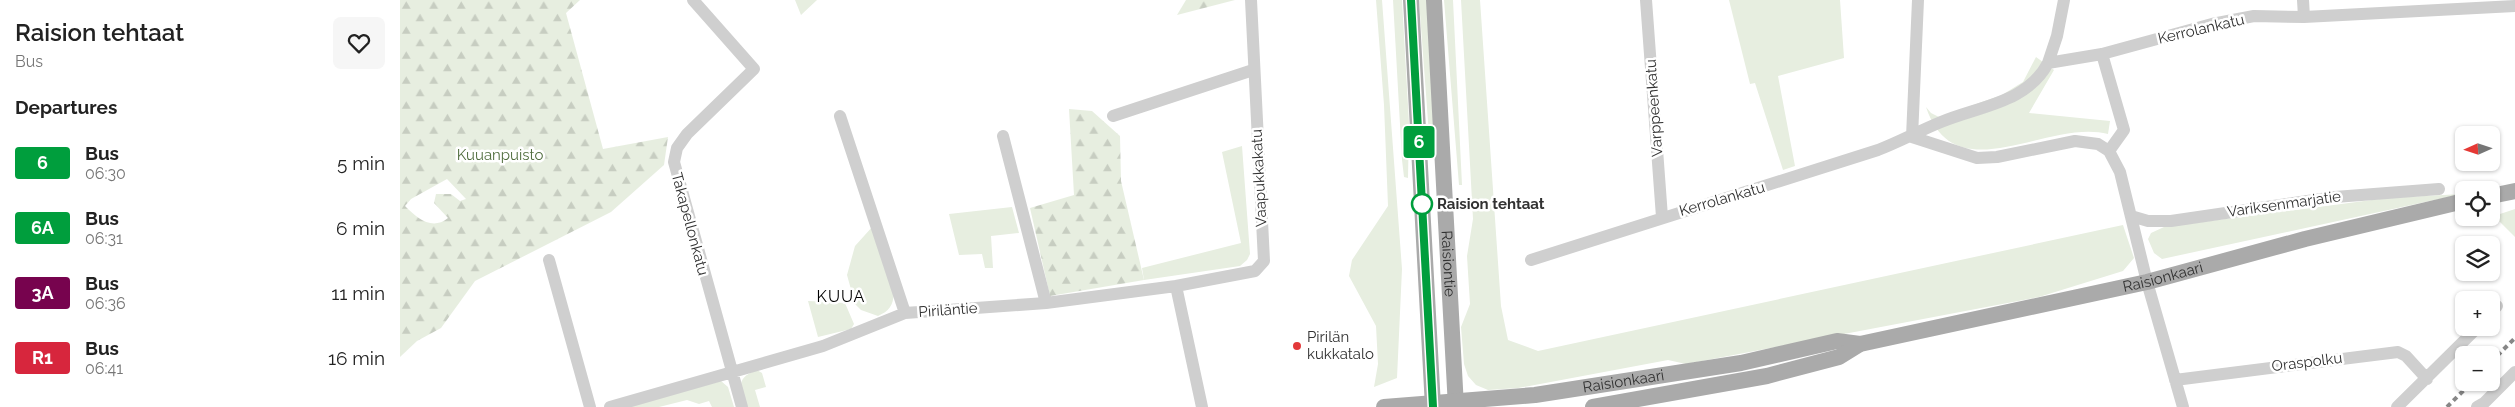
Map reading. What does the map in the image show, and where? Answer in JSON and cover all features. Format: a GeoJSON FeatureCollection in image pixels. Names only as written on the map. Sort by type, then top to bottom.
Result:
{"type":"FeatureCollection","features":[{"type":"Feature","properties":{"kind":"main road","name":"Raisiontie"},"geometry":{"type":"LineString","coordinates":[[1411,0],[1433,405]]}},
{"type":"Feature","properties":{"kind":"main road","name":"Raisiontie"},"geometry":{"type":"LineString","coordinates":[[1434,0],[1456,404]]}},
{"type":"Feature","properties":{"kind":"main road"},"geometry":{"type":"LineString","coordinates":[[2500,194],[2515,192]]}},
{"type":"Feature","properties":{"kind":"main road","name":"Raisionkaari"},"geometry":{"type":"LineString","coordinates":[[1593,407],[1767,376],[1839,357],[1860,344],[2147,282],[2283,244],[2455,203]]}},
{"type":"Feature","properties":{"kind":"main road","name":"Raisionkaari"},"geometry":{"type":"LineString","coordinates":[[1384,407],[1456,404],[1535,395],[1741,362],[1837,341],[1860,344]]}},
{"type":"Feature","properties":{"kind":"street","name":"Takapellonkatu"},"geometry":{"type":"LineString","coordinates":[[692,0],[754,69],[687,134],[677,148],[674,162],[742,407]]}},
{"type":"Feature","properties":{"kind":"street","name":"Vaapukkakatu"},"geometry":{"type":"LineString","coordinates":[[1176,286],[1255,270],[1264,261],[1251,0]]}},
{"type":"Feature","properties":{"kind":"street","name":"Varppeenkatu"},"geometry":{"type":"LineString","coordinates":[[1646,0],[1662,217]]}},
{"type":"Feature","properties":{"kind":"street"},"geometry":{"type":"LineString","coordinates":[[1918,0],[1912,137],[1977,158],[1992,158],[2075,141],[2093,143],[2109,151],[2118,167],[2147,282],[2183,407]]}},
{"type":"Feature","properties":{"kind":"street"},"geometry":{"type":"LineString","coordinates":[[2048,63],[2064,0]]}},
{"type":"Feature","properties":{"kind":"street"},"geometry":{"type":"LineString","coordinates":[[2303,0],[2304,17]]}},
{"type":"Feature","properties":{"kind":"street","name":"Kerrolankatu"},"geometry":{"type":"LineString","coordinates":[[1531,260],[1662,217],[1792,178],[1912,137],[1940,122],[2019,94],[2041,77],[2048,63],[2102,54],[2233,20],[2275,15],[2304,17],[2465,4],[2515,6]]}},
{"type":"Feature","properties":{"kind":"street"},"geometry":{"type":"LineString","coordinates":[[2102,54],[2124,130],[2109,151]]}},
{"type":"Feature","properties":{"kind":"street"},"geometry":{"type":"LineString","coordinates":[[1113,116],[1253,70]]}},
{"type":"Feature","properties":{"kind":"street"},"geometry":{"type":"LineString","coordinates":[[840,116],[905,312]]}},
{"type":"Feature","properties":{"kind":"street"},"geometry":{"type":"LineString","coordinates":[[1003,136],[1046,303]]}},
{"type":"Feature","properties":{"kind":"street","name":"Variksenmarjatie"},"geometry":{"type":"LineString","coordinates":[[2131,216],[2148,221],[2171,221],[2335,197],[2439,189]]}},
{"type":"Feature","properties":{"kind":"street"},"geometry":{"type":"LineString","coordinates":[[549,260],[590,407]]}},
{"type":"Feature","properties":{"kind":"street","name":"Piriläntie"},"geometry":{"type":"LineString","coordinates":[[610,407],[823,346],[905,312],[1046,303],[1176,286]]}},
{"type":"Feature","properties":{"kind":"street"},"geometry":{"type":"LineString","coordinates":[[1176,286],[1202,407]]}},
{"type":"Feature","properties":{"kind":"street"},"geometry":{"type":"LineString","coordinates":[[2397,407],[2468,336]]}},
{"type":"Feature","properties":{"kind":"street","name":"Oraspolku"},"geometry":{"type":"LineString","coordinates":[[2175,380],[2398,352],[2406,356],[2427,379]]}},
{"type":"Feature","properties":{"kind":"street"},"geometry":{"type":"LineString","coordinates":[[2477,407],[2484,403],[2515,372]]}},
{"type":"Feature","properties":{"kind":"green space","name":"Kuuanpuisto"},"geometry":{"type":"Polygon","coordinates":[[[400,0],[580,0],[566,13],[603,149],[668,137],[664,165],[611,212],[475,281],[441,328],[417,341],[400,357],[400,0]],[[447,179],[411,199],[405,206],[425,221],[436,223],[448,218],[434,203],[436,194],[451,194],[460,201],[466,199],[447,179]]]}},
{"type":"Feature","properties":{"kind":"green space"},"geometry":{"type":"Polygon","coordinates":[[[795,0],[817,0],[801,15],[795,0]]]}},
{"type":"Feature","properties":{"kind":"green space"},"geometry":{"type":"Polygon","coordinates":[[[1186,0],[1235,0],[1177,15],[1186,0]]]}},
{"type":"Feature","properties":{"kind":"green space"},"geometry":{"type":"Polygon","coordinates":[[[1376,0],[1382,0],[1402,269],[1397,378],[1374,387],[1378,364],[1376,326],[1349,276],[1352,260],[1388,206],[1384,105],[1376,0]]]}},
{"type":"Feature","properties":{"kind":"green space"},"geometry":{"type":"Polygon","coordinates":[[[1393,0],[1402,0],[1409,123],[1408,178],[1404,177],[1402,160],[1393,0]]]}},
{"type":"Feature","properties":{"kind":"green space"},"geometry":{"type":"Polygon","coordinates":[[[1419,0],[1427,0],[1436,149],[1430,148],[1419,0]]]}},
{"type":"Feature","properties":{"kind":"green space"},"geometry":{"type":"Polygon","coordinates":[[[1444,0],[1453,0],[1462,185],[1459,185],[1444,0]]]}},
{"type":"Feature","properties":{"kind":"green space"},"geometry":{"type":"Polygon","coordinates":[[[1461,0],[1480,0],[1501,306],[1508,340],[1538,351],[2123,225],[2134,258],[2123,271],[2039,297],[1686,364],[1668,360],[1518,388],[1488,390],[1476,385],[1468,376],[1464,364],[1461,327],[1470,304],[1467,256],[1473,219],[1461,0]]]}},
{"type":"Feature","properties":{"kind":"green space"},"geometry":{"type":"Polygon","coordinates":[[[1729,0],[1840,0],[1844,58],[1778,76],[1795,166],[1783,170],[1755,83],[1750,84],[1729,0]]]}},
{"type":"Feature","properties":{"kind":"green space"},"geometry":{"type":"Polygon","coordinates":[[[2036,57],[2054,70],[2029,113],[2110,121],[2108,134],[2084,132],[2058,135],[2005,147],[1980,150],[1958,146],[1940,132],[1926,107],[1931,113],[1939,117],[2002,95],[2023,82],[2036,57]]]}},
{"type":"Feature","properties":{"kind":"green space"},"geometry":{"type":"Polygon","coordinates":[[[1069,109],[1092,111],[1120,136],[1121,181],[1144,280],[1050,296],[1030,208],[1074,195],[1069,109]]]}},
{"type":"Feature","properties":{"kind":"green space"},"geometry":{"type":"Polygon","coordinates":[[[1242,146],[1250,254],[1247,260],[1240,266],[1144,280],[1142,268],[1241,243],[1222,152],[1242,146]]]}},
{"type":"Feature","properties":{"kind":"green space"},"geometry":{"type":"Polygon","coordinates":[[[2455,194],[2162,259],[2154,253],[2148,239],[2151,233],[2164,227],[2387,198],[2455,194]]]}},
{"type":"Feature","properties":{"kind":"green space"},"geometry":{"type":"Polygon","coordinates":[[[1012,207],[1019,233],[991,236],[993,268],[985,268],[982,254],[959,255],[949,214],[1012,207]]]}},
{"type":"Feature","properties":{"kind":"green space"},"geometry":{"type":"Polygon","coordinates":[[[2515,209],[2515,237],[2500,222],[2500,214],[2515,209]]]}},
{"type":"Feature","properties":{"kind":"green space"},"geometry":{"type":"Polygon","coordinates":[[[873,226],[894,293],[890,308],[878,316],[861,310],[855,304],[847,275],[855,246],[873,226]]]}},
{"type":"Feature","properties":{"kind":"green space"},"geometry":{"type":"Polygon","coordinates":[[[808,301],[845,303],[854,324],[851,329],[818,337],[808,301]]]}},
{"type":"Feature","properties":{"kind":"green space"},"geometry":{"type":"Polygon","coordinates":[[[757,370],[762,373],[766,387],[755,390],[760,407],[746,407],[741,389],[742,380],[745,376],[757,370]]]}},
{"type":"Feature","properties":{"kind":"green space"},"geometry":{"type":"Polygon","coordinates":[[[721,381],[728,387],[734,407],[712,407],[709,401],[699,404],[687,400],[659,407],[626,407],[721,381]]]}},
{"type":"Feature","properties":{"kind":"railway"},"geometry":{"type":"LineString","coordinates":[[2500,353],[2515,338]]}},
{"type":"Feature","properties":{"kind":"railway"},"geometry":{"type":"LineString","coordinates":[[2447,407],[2463,391]]}},
{"type":"Feature","properties":{"kind":"bus line","name":"6"},"geometry":{"type":"LineString","coordinates":[[1411,0],[1433,407]]}},
{"type":"Feature","properties":{"kind":"place","name":"Raision tehtaat"},"geometry":{"type":"Point","coordinates":[1422,204]}},
{"type":"Feature","properties":{"kind":"place","name":"Pirilän kukkatalo"},"geometry":{"type":"Point","coordinates":[1297,346]}},
{"type":"Feature","properties":{"kind":"district","name":"KUUA"},"geometry":{"type":"Point","coordinates":[841,296]}}]}
